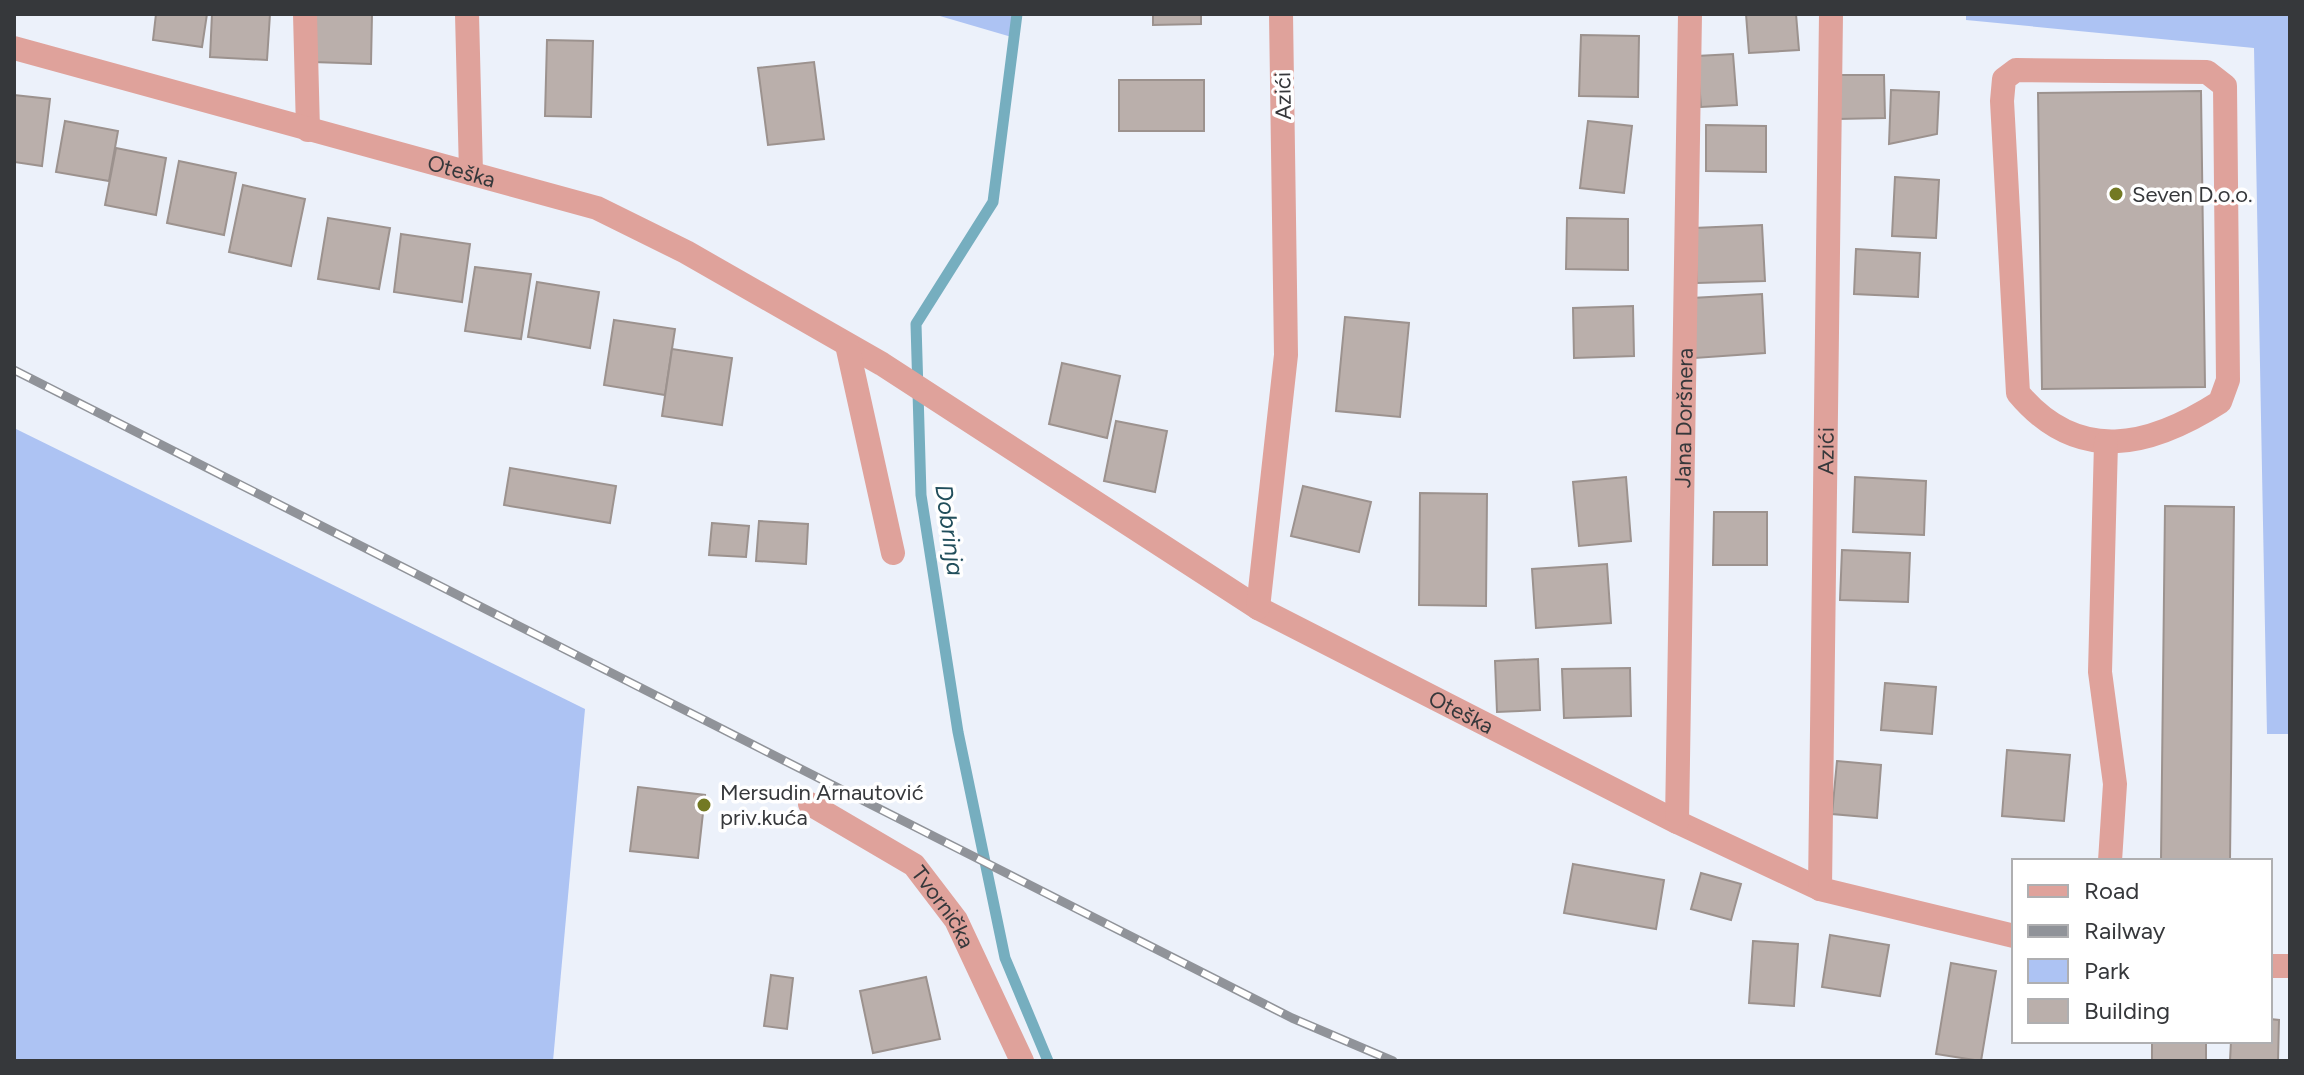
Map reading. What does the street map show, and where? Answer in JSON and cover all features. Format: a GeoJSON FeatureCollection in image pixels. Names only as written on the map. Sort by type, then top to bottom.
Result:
{"type":"FeatureCollection","features":[{"type":"Feature","properties":{"kind":"street"},"geometry":{"type":"LineString","coordinates":[[305,14],[308,130]]}},
{"type":"Feature","properties":{"kind":"street"},"geometry":{"type":"LineString","coordinates":[[467,14],[471,173]]}},
{"type":"Feature","properties":{"kind":"street","name":"Azići"},"geometry":{"type":"LineString","coordinates":[[1258,608],[1286,355],[1281,14]]}},
{"type":"Feature","properties":{"kind":"street","name":"Jana Doršnera"},"geometry":{"type":"LineString","coordinates":[[1677,822],[1690,14]]}},
{"type":"Feature","properties":{"kind":"street","name":"Azići"},"geometry":{"type":"LineString","coordinates":[[1820,889],[1831,14]]}},
{"type":"Feature","properties":{"kind":"street","name":"Oteška"},"geometry":{"type":"LineString","coordinates":[[14,48],[597,208],[686,252],[882,364],[1258,608],[1677,822],[1820,889],[2012,936]]}},
{"type":"Feature","properties":{"kind":"street"},"geometry":{"type":"LineString","coordinates":[[2016,70],[2207,72],[2225,86],[2227,102],[2228,380],[2220,402],[2206,411],[2151,437],[2106,443],[2075,436],[2032,409],[2018,393],[2002,101],[2004,79],[2016,70]]}},
{"type":"Feature","properties":{"kind":"street"},"geometry":{"type":"LineString","coordinates":[[847,345],[893,553]]}},
{"type":"Feature","properties":{"kind":"street"},"geometry":{"type":"LineString","coordinates":[[2106,443],[2100,672],[2115,784],[2110,859]]}},
{"type":"Feature","properties":{"kind":"street","name":"Tvornička"},"geometry":{"type":"LineString","coordinates":[[810,804],[914,865],[956,920],[1022,1061]]}},
{"type":"Feature","properties":{"kind":"green space"},"geometry":{"type":"Polygon","coordinates":[[[933,14],[1017,14],[1015,38],[933,14]]]}},
{"type":"Feature","properties":{"kind":"green space"},"geometry":{"type":"Polygon","coordinates":[[[1966,14],[2290,14],[2290,734],[2267,734],[2254,48],[1966,20],[1966,14]]]}},
{"type":"Feature","properties":{"kind":"green space"},"geometry":{"type":"Polygon","coordinates":[[[14,428],[585,709],[553,1061],[14,1061],[14,428]]]}},
{"type":"Feature","properties":{"kind":"building"},"geometry":{"type":"Polygon","coordinates":[[[156,14],[207,14],[202,47],[153,40],[156,14]]]}},
{"type":"Feature","properties":{"kind":"building"},"geometry":{"type":"Polygon","coordinates":[[[212,14],[270,14],[267,60],[210,57],[212,14]]]}},
{"type":"Feature","properties":{"kind":"building"},"geometry":{"type":"Polygon","coordinates":[[[313,14],[372,14],[371,64],[313,62],[313,14]]]}},
{"type":"Feature","properties":{"kind":"building"},"geometry":{"type":"Polygon","coordinates":[[[1153,14],[1201,14],[1201,24],[1153,25],[1153,14]]]}},
{"type":"Feature","properties":{"kind":"building"},"geometry":{"type":"Polygon","coordinates":[[[1746,14],[1796,14],[1799,50],[1749,53],[1746,14]]]}},
{"type":"Feature","properties":{"kind":"building"},"geometry":{"type":"Polygon","coordinates":[[[1581,35],[1639,36],[1638,97],[1579,96],[1581,35]]]}},
{"type":"Feature","properties":{"kind":"building"},"geometry":{"type":"Polygon","coordinates":[[[547,40],[593,41],[591,117],[545,116],[547,40]]]}},
{"type":"Feature","properties":{"kind":"building"},"geometry":{"type":"Polygon","coordinates":[[[1733,54],[1737,105],[1701,107],[1697,56],[1733,54]]]}},
{"type":"Feature","properties":{"kind":"building"},"geometry":{"type":"Polygon","coordinates":[[[814,62],[824,139],[768,145],[758,68],[814,62]]]}},
{"type":"Feature","properties":{"kind":"building"},"geometry":{"type":"Polygon","coordinates":[[[1838,75],[1884,75],[1885,118],[1838,119],[1838,75]]]}},
{"type":"Feature","properties":{"kind":"building"},"geometry":{"type":"Polygon","coordinates":[[[1119,80],[1204,80],[1204,131],[1119,131],[1119,80]]]}},
{"type":"Feature","properties":{"kind":"building"},"geometry":{"type":"Polygon","coordinates":[[[1891,90],[1939,92],[1937,134],[1889,144],[1891,90]]]}},
{"type":"Feature","properties":{"kind":"building"},"geometry":{"type":"Polygon","coordinates":[[[2201,91],[2205,387],[2042,389],[2038,93],[2201,91]]]}},
{"type":"Feature","properties":{"kind":"building"},"geometry":{"type":"Polygon","coordinates":[[[14,95],[50,99],[42,166],[14,162],[14,95]]]}},
{"type":"Feature","properties":{"kind":"building"},"geometry":{"type":"Polygon","coordinates":[[[65,121],[118,131],[109,181],[56,172],[65,121]]]}},
{"type":"Feature","properties":{"kind":"building"},"geometry":{"type":"Polygon","coordinates":[[[1588,121],[1632,126],[1624,193],[1580,188],[1588,121]]]}},
{"type":"Feature","properties":{"kind":"building"},"geometry":{"type":"Polygon","coordinates":[[[1706,125],[1766,126],[1766,172],[1706,171],[1706,125]]]}},
{"type":"Feature","properties":{"kind":"building"},"geometry":{"type":"Polygon","coordinates":[[[116,148],[166,158],[156,215],[105,205],[116,148]]]}},
{"type":"Feature","properties":{"kind":"building"},"geometry":{"type":"Polygon","coordinates":[[[179,161],[236,173],[224,235],[167,223],[179,161]]]}},
{"type":"Feature","properties":{"kind":"building"},"geometry":{"type":"Polygon","coordinates":[[[1895,177],[1939,180],[1936,238],[1892,236],[1895,177]]]}},
{"type":"Feature","properties":{"kind":"building"},"geometry":{"type":"Polygon","coordinates":[[[243,185],[305,199],[291,266],[229,252],[243,185]]]}},
{"type":"Feature","properties":{"kind":"building"},"geometry":{"type":"Polygon","coordinates":[[[328,218],[390,228],[379,289],[318,279],[328,218]]]}},
{"type":"Feature","properties":{"kind":"building"},"geometry":{"type":"Polygon","coordinates":[[[1567,218],[1628,219],[1628,270],[1566,269],[1567,218]]]}},
{"type":"Feature","properties":{"kind":"building"},"geometry":{"type":"Polygon","coordinates":[[[1762,225],[1765,281],[1697,283],[1694,228],[1762,225]]]}},
{"type":"Feature","properties":{"kind":"building"},"geometry":{"type":"Polygon","coordinates":[[[401,234],[470,244],[462,302],[394,292],[401,234]]]}},
{"type":"Feature","properties":{"kind":"building"},"geometry":{"type":"Polygon","coordinates":[[[1856,249],[1920,253],[1918,297],[1854,294],[1856,249]]]}},
{"type":"Feature","properties":{"kind":"building"},"geometry":{"type":"Polygon","coordinates":[[[475,267],[531,274],[521,339],[465,331],[475,267]]]}},
{"type":"Feature","properties":{"kind":"building"},"geometry":{"type":"Polygon","coordinates":[[[537,282],[599,292],[590,348],[528,337],[537,282]]]}},
{"type":"Feature","properties":{"kind":"building"},"geometry":{"type":"Polygon","coordinates":[[[1762,294],[1765,353],[1695,358],[1692,298],[1762,294]]]}},
{"type":"Feature","properties":{"kind":"building"},"geometry":{"type":"Polygon","coordinates":[[[1633,306],[1634,356],[1574,358],[1573,308],[1633,306]]]}},
{"type":"Feature","properties":{"kind":"building"},"geometry":{"type":"Polygon","coordinates":[[[1345,317],[1409,323],[1400,417],[1336,411],[1345,317]]]}},
{"type":"Feature","properties":{"kind":"building"},"geometry":{"type":"Polygon","coordinates":[[[614,320],[675,329],[665,395],[604,385],[614,320]]]}},
{"type":"Feature","properties":{"kind":"building"},"geometry":{"type":"Polygon","coordinates":[[[672,349],[732,358],[722,425],[662,416],[672,349]]]}},
{"type":"Feature","properties":{"kind":"building"},"geometry":{"type":"Polygon","coordinates":[[[1062,363],[1120,376],[1107,438],[1049,424],[1062,363]]]}},
{"type":"Feature","properties":{"kind":"building"},"geometry":{"type":"Polygon","coordinates":[[[1116,421],[1167,431],[1155,492],[1104,481],[1116,421]]]}},
{"type":"Feature","properties":{"kind":"building"},"geometry":{"type":"Polygon","coordinates":[[[510,468],[616,486],[610,523],[504,505],[510,468]]]}},
{"type":"Feature","properties":{"kind":"building"},"geometry":{"type":"Polygon","coordinates":[[[1626,477],[1631,541],[1579,546],[1573,482],[1626,477]]]}},
{"type":"Feature","properties":{"kind":"building"},"geometry":{"type":"Polygon","coordinates":[[[1855,477],[1926,481],[1924,535],[1853,532],[1855,477]]]}},
{"type":"Feature","properties":{"kind":"building"},"geometry":{"type":"Polygon","coordinates":[[[1303,486],[1371,502],[1359,552],[1291,536],[1303,486]]]}},
{"type":"Feature","properties":{"kind":"building"},"geometry":{"type":"Polygon","coordinates":[[[1420,493],[1487,494],[1486,606],[1419,605],[1420,493]]]}},
{"type":"Feature","properties":{"kind":"building"},"geometry":{"type":"Polygon","coordinates":[[[2165,506],[2234,507],[2230,859],[2161,859],[2165,506]]]}},
{"type":"Feature","properties":{"kind":"building"},"geometry":{"type":"Polygon","coordinates":[[[1714,512],[1767,512],[1767,565],[1713,565],[1714,512]]]}},
{"type":"Feature","properties":{"kind":"building"},"geometry":{"type":"Polygon","coordinates":[[[759,521],[808,524],[806,564],[756,561],[759,521]]]}},
{"type":"Feature","properties":{"kind":"building"},"geometry":{"type":"Polygon","coordinates":[[[712,523],[749,526],[746,557],[709,555],[712,523]]]}},
{"type":"Feature","properties":{"kind":"building"},"geometry":{"type":"Polygon","coordinates":[[[1842,550],[1910,553],[1908,602],[1840,600],[1842,550]]]}},
{"type":"Feature","properties":{"kind":"building"},"geometry":{"type":"Polygon","coordinates":[[[1607,564],[1611,623],[1536,628],[1532,569],[1607,564]]]}},
{"type":"Feature","properties":{"kind":"building"},"geometry":{"type":"Polygon","coordinates":[[[1538,659],[1540,710],[1497,712],[1495,661],[1538,659]]]}},
{"type":"Feature","properties":{"kind":"building"},"geometry":{"type":"Polygon","coordinates":[[[1630,668],[1631,716],[1564,718],[1562,669],[1630,668]]]}},
{"type":"Feature","properties":{"kind":"building"},"geometry":{"type":"Polygon","coordinates":[[[1885,683],[1936,687],[1932,734],[1881,730],[1885,683]]]}},
{"type":"Feature","properties":{"kind":"building"},"geometry":{"type":"Polygon","coordinates":[[[2007,750],[2070,755],[2064,821],[2002,816],[2007,750]]]}},
{"type":"Feature","properties":{"kind":"building"},"geometry":{"type":"Polygon","coordinates":[[[1837,761],[1881,765],[1877,818],[1832,814],[1837,761]]]}},
{"type":"Feature","properties":{"kind":"building"},"geometry":{"type":"Polygon","coordinates":[[[638,787],[705,795],[698,858],[630,851],[638,787]]]}},
{"type":"Feature","properties":{"kind":"building"},"geometry":{"type":"Polygon","coordinates":[[[1573,864],[1664,880],[1656,929],[1564,913],[1573,864]]]}},
{"type":"Feature","properties":{"kind":"building"},"geometry":{"type":"Polygon","coordinates":[[[1701,873],[1741,884],[1731,920],[1691,909],[1701,873]]]}},
{"type":"Feature","properties":{"kind":"building"},"geometry":{"type":"Polygon","coordinates":[[[1830,935],[1889,945],[1880,996],[1822,987],[1830,935]]]}},
{"type":"Feature","properties":{"kind":"building"},"geometry":{"type":"Polygon","coordinates":[[[1753,941],[1798,944],[1794,1006],[1749,1003],[1753,941]]]}},
{"type":"Feature","properties":{"kind":"building"},"geometry":{"type":"Polygon","coordinates":[[[1951,963],[1996,971],[1981,1061],[1936,1054],[1951,963]]]}},
{"type":"Feature","properties":{"kind":"building"},"geometry":{"type":"Polygon","coordinates":[[[771,975],[793,978],[787,1029],[764,1026],[771,975]]]}},
{"type":"Feature","properties":{"kind":"building"},"geometry":{"type":"Polygon","coordinates":[[[926,977],[940,1039],[873,1053],[860,991],[926,977]]]}},
{"type":"Feature","properties":{"kind":"building"},"geometry":{"type":"Polygon","coordinates":[[[2272,1019],[2279,1020],[2278,1061],[2230,1061],[2231,1043],[2272,1043],[2272,1019]]]}},
{"type":"Feature","properties":{"kind":"building"},"geometry":{"type":"Polygon","coordinates":[[[2152,1043],[2206,1043],[2206,1061],[2152,1061],[2152,1043]]]}},
{"type":"Feature","properties":{"kind":"waterway","name":"Dobrinja"},"geometry":{"type":"LineString","coordinates":[[1017,14],[993,202],[916,324],[921,495],[958,732],[1005,958],[1048,1061]]}},
{"type":"Feature","properties":{"kind":"railway"},"geometry":{"type":"LineString","coordinates":[[14,370],[1292,1018],[1393,1061]]}},
{"type":"Feature","properties":{"kind":"place","name":"Seven D.o.o."},"geometry":{"type":"Point","coordinates":[2116,194]}},
{"type":"Feature","properties":{"kind":"place","name":"Mersudin Arnautović priv.kuća"},"geometry":{"type":"Point","coordinates":[704,805]}}]}
